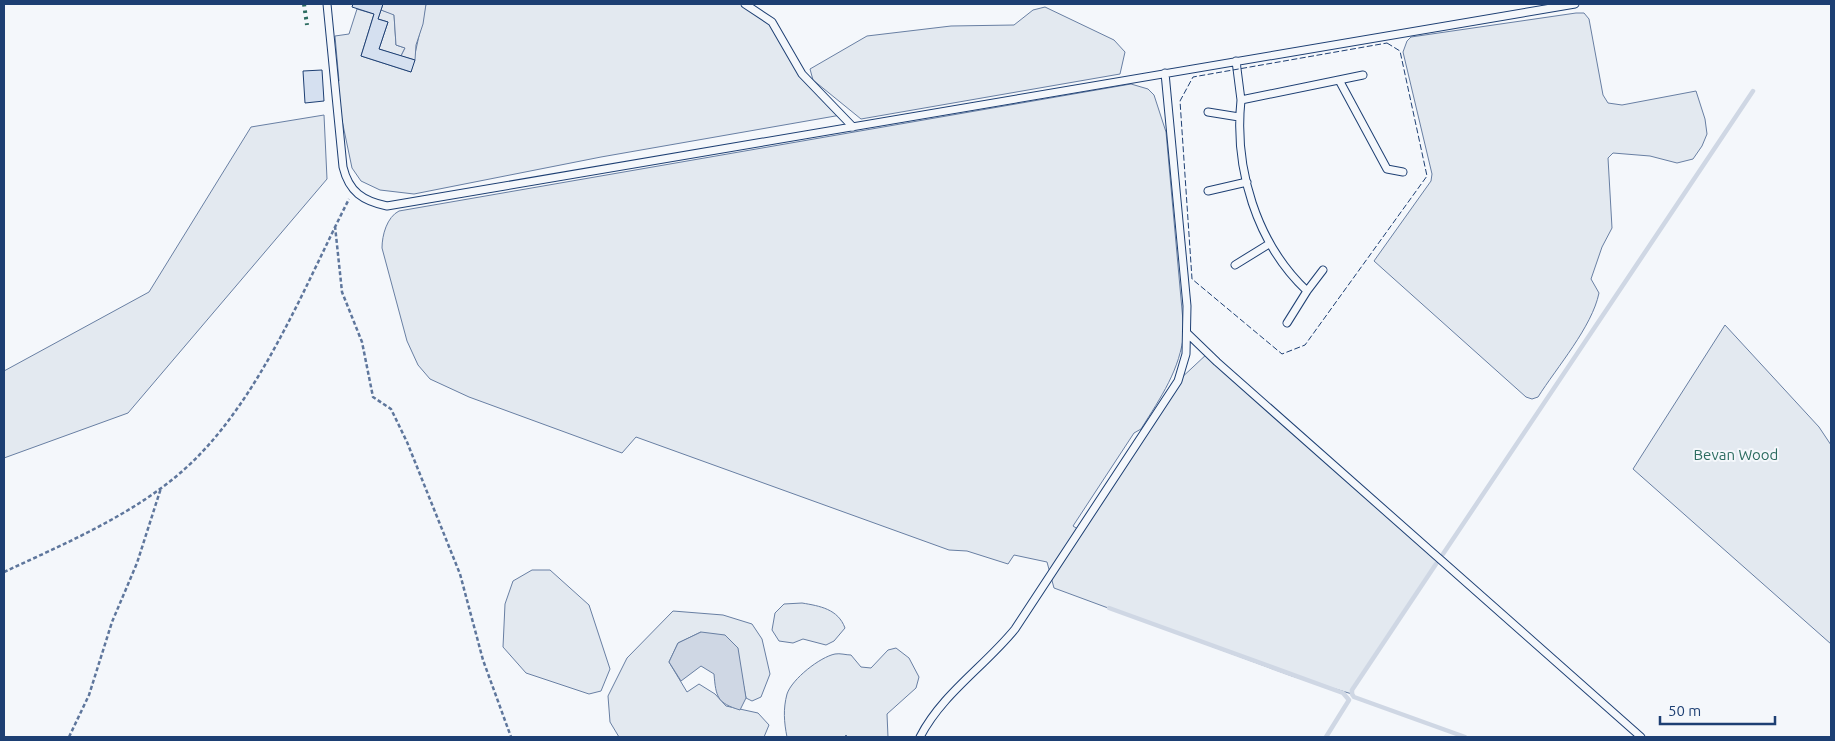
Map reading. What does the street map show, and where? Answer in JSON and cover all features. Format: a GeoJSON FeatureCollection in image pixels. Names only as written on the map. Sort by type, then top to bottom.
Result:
{"type":"FeatureCollection","features":[{"type":"Feature","properties":{"kind":"lane"},"geometry":{"type":"LineString","coordinates":[[327,4],[346,181],[362,199],[374,204],[387,206],[1575,4]]}},
{"type":"Feature","properties":{"kind":"lane"},"geometry":{"type":"LineString","coordinates":[[745,4],[772,22],[802,74],[853,127]]}},
{"type":"Feature","properties":{"kind":"lane"},"geometry":{"type":"LineString","coordinates":[[1236,61],[1241,100],[1239,117],[1240,147],[1247,182],[1269,244],[1282,265],[1307,291]]}},
{"type":"Feature","properties":{"kind":"lane"},"geometry":{"type":"LineString","coordinates":[[920,737],[938,709],[999,649],[1031,605],[1174,388],[1186,354],[1188,334],[1165,73]]}},
{"type":"Feature","properties":{"kind":"lane"},"geometry":{"type":"LineString","coordinates":[[1241,100],[1362,75]]}},
{"type":"Feature","properties":{"kind":"lane"},"geometry":{"type":"LineString","coordinates":[[1339,80],[1387,169],[1403,172]]}},
{"type":"Feature","properties":{"kind":"lane"},"geometry":{"type":"LineString","coordinates":[[1208,112],[1239,117]]}},
{"type":"Feature","properties":{"kind":"lane"},"geometry":{"type":"LineString","coordinates":[[1208,191],[1247,182]]}},
{"type":"Feature","properties":{"kind":"lane"},"geometry":{"type":"LineString","coordinates":[[1235,265],[1269,244]]}},
{"type":"Feature","properties":{"kind":"lane"},"geometry":{"type":"LineString","coordinates":[[1287,323],[1323,270]]}},
{"type":"Feature","properties":{"kind":"lane"},"geometry":{"type":"LineString","coordinates":[[1188,334],[1224,369],[1641,737]]}},
{"type":"Feature","properties":{"kind":"path"},"geometry":{"type":"LineString","coordinates":[[4,572],[74,539],[161,487],[198,457],[236,410],[263,367],[354,191]]}},
{"type":"Feature","properties":{"kind":"path"},"geometry":{"type":"LineString","coordinates":[[335,226],[342,292],[362,342],[373,397],[391,409],[407,442],[428,500],[460,574],[483,660],[511,737]]}},
{"type":"Feature","properties":{"kind":"path"},"geometry":{"type":"LineString","coordinates":[[69,737],[90,695],[112,622],[137,563],[161,487]]}},
{"type":"Feature","properties":{"kind":"green space"},"geometry":{"type":"Polygon","coordinates":[[[426,4],[745,4],[772,22],[802,74],[841,115],[601,157],[414,194],[380,190],[361,181],[352,168],[334,82],[339,81],[335,36],[349,34],[357,9],[374,14],[361,56],[411,72],[426,4]]]}},
{"type":"Feature","properties":{"kind":"green space"},"geometry":{"type":"Polygon","coordinates":[[[1045,7],[1114,40],[1125,52],[1120,74],[861,119],[813,80],[810,69],[867,36],[951,26],[1014,25],[1033,10],[1045,7]]]}},
{"type":"Feature","properties":{"kind":"green space"},"geometry":{"type":"Polygon","coordinates":[[[381,10],[394,14],[396,45],[405,48],[401,56],[379,49],[388,22],[378,19],[381,10]]]}},
{"type":"Feature","properties":{"kind":"green space"},"geometry":{"type":"Polygon","coordinates":[[[1584,13],[1589,19],[1603,95],[1608,103],[1622,105],[1696,91],[1705,119],[1707,134],[1702,146],[1693,159],[1677,163],[1650,156],[1613,153],[1608,158],[1612,228],[1602,247],[1591,279],[1599,293],[1595,306],[1582,333],[1538,397],[1532,399],[1526,397],[1374,261],[1431,181],[1432,174],[1403,52],[1407,41],[1411,37],[1584,13]]]}},
{"type":"Feature","properties":{"kind":"green space"},"geometry":{"type":"Polygon","coordinates":[[[1131,84],[1148,89],[1154,95],[1166,132],[1184,332],[1182,346],[1174,371],[1162,394],[1141,429],[1134,433],[1073,526],[1081,531],[1178,381],[1208,353],[1440,559],[1352,690],[1352,694],[1292,676],[1054,588],[1047,562],[1014,555],[1008,564],[967,551],[949,550],[636,437],[622,453],[469,397],[430,379],[418,365],[407,341],[382,248],[388,222],[399,211],[1131,84]]]}},
{"type":"Feature","properties":{"kind":"green space"},"geometry":{"type":"Polygon","coordinates":[[[324,115],[327,179],[128,413],[4,458],[4,371],[149,292],[251,127],[324,115]]]}},
{"type":"Feature","properties":{"kind":"green space","name":"Bevan Wood"},"geometry":{"type":"Polygon","coordinates":[[[1725,325],[1819,427],[1831,445],[1831,644],[1633,469],[1725,325]]]}},
{"type":"Feature","properties":{"kind":"green space"},"geometry":{"type":"Polygon","coordinates":[[[532,570],[550,570],[589,605],[610,669],[601,691],[589,694],[526,673],[503,647],[505,604],[513,581],[532,570]]]}},
{"type":"Feature","properties":{"kind":"green space"},"geometry":{"type":"Polygon","coordinates":[[[802,603],[828,610],[838,616],[845,628],[834,641],[826,645],[803,639],[793,643],[779,641],[772,630],[775,613],[784,604],[802,603]]]}},
{"type":"Feature","properties":{"kind":"green space"},"geometry":{"type":"Polygon","coordinates":[[[673,611],[723,615],[752,624],[762,639],[770,674],[761,697],[752,701],[746,698],[742,678],[701,632],[678,643],[669,662],[687,692],[699,684],[715,694],[726,706],[758,713],[769,725],[764,737],[619,737],[610,722],[608,696],[627,658],[673,611]]]}},
{"type":"Feature","properties":{"kind":"green space"},"geometry":{"type":"Polygon","coordinates":[[[896,648],[909,658],[919,677],[916,688],[887,714],[888,737],[848,737],[846,735],[844,737],[787,737],[784,716],[787,694],[794,682],[807,670],[822,659],[837,654],[851,655],[861,667],[871,668],[888,650],[896,648]]]}},
{"type":"Feature","properties":{"kind":"shaded area"},"geometry":{"type":"Polygon","coordinates":[[[383,4],[426,4],[423,24],[416,45],[415,60],[401,56],[405,48],[396,45],[394,15],[381,10],[383,4]]]}},
{"type":"Feature","properties":{"kind":"shaded area"},"geometry":{"type":"Polygon","coordinates":[[[701,632],[725,635],[738,648],[746,698],[740,710],[727,705],[719,698],[714,674],[701,666],[681,681],[669,662],[678,643],[701,632]]]}},
{"type":"Feature","properties":{"kind":"building"},"geometry":{"type":"Polygon","coordinates":[[[353,4],[383,4],[378,19],[388,22],[379,49],[415,60],[411,72],[361,56],[374,14],[352,7],[353,4]]]}},
{"type":"Feature","properties":{"kind":"building"},"geometry":{"type":"Polygon","coordinates":[[[322,70],[324,101],[305,103],[303,71],[322,70]]]}},
{"type":"Feature","properties":{"kind":"waterway"},"geometry":{"type":"LineString","coordinates":[[1443,554],[1753,91]]}},
{"type":"Feature","properties":{"kind":"waterway"},"geometry":{"type":"LineString","coordinates":[[1436,564],[1352,690],[1352,694],[1354,697],[1465,737]]}},
{"type":"Feature","properties":{"kind":"waterway"},"geometry":{"type":"LineString","coordinates":[[1109,608],[1343,693],[1349,700],[1326,737]]}},
{"type":"Feature","properties":{"kind":"hedge"},"geometry":{"type":"LineString","coordinates":[[304,4],[307,25]]}},
{"type":"Feature","properties":{"kind":"fence"},"geometry":{"type":"LineString","coordinates":[[1387,43],[1400,51],[1427,176],[1305,345],[1282,354],[1192,279],[1180,101],[1193,77],[1387,43]]}}]}
